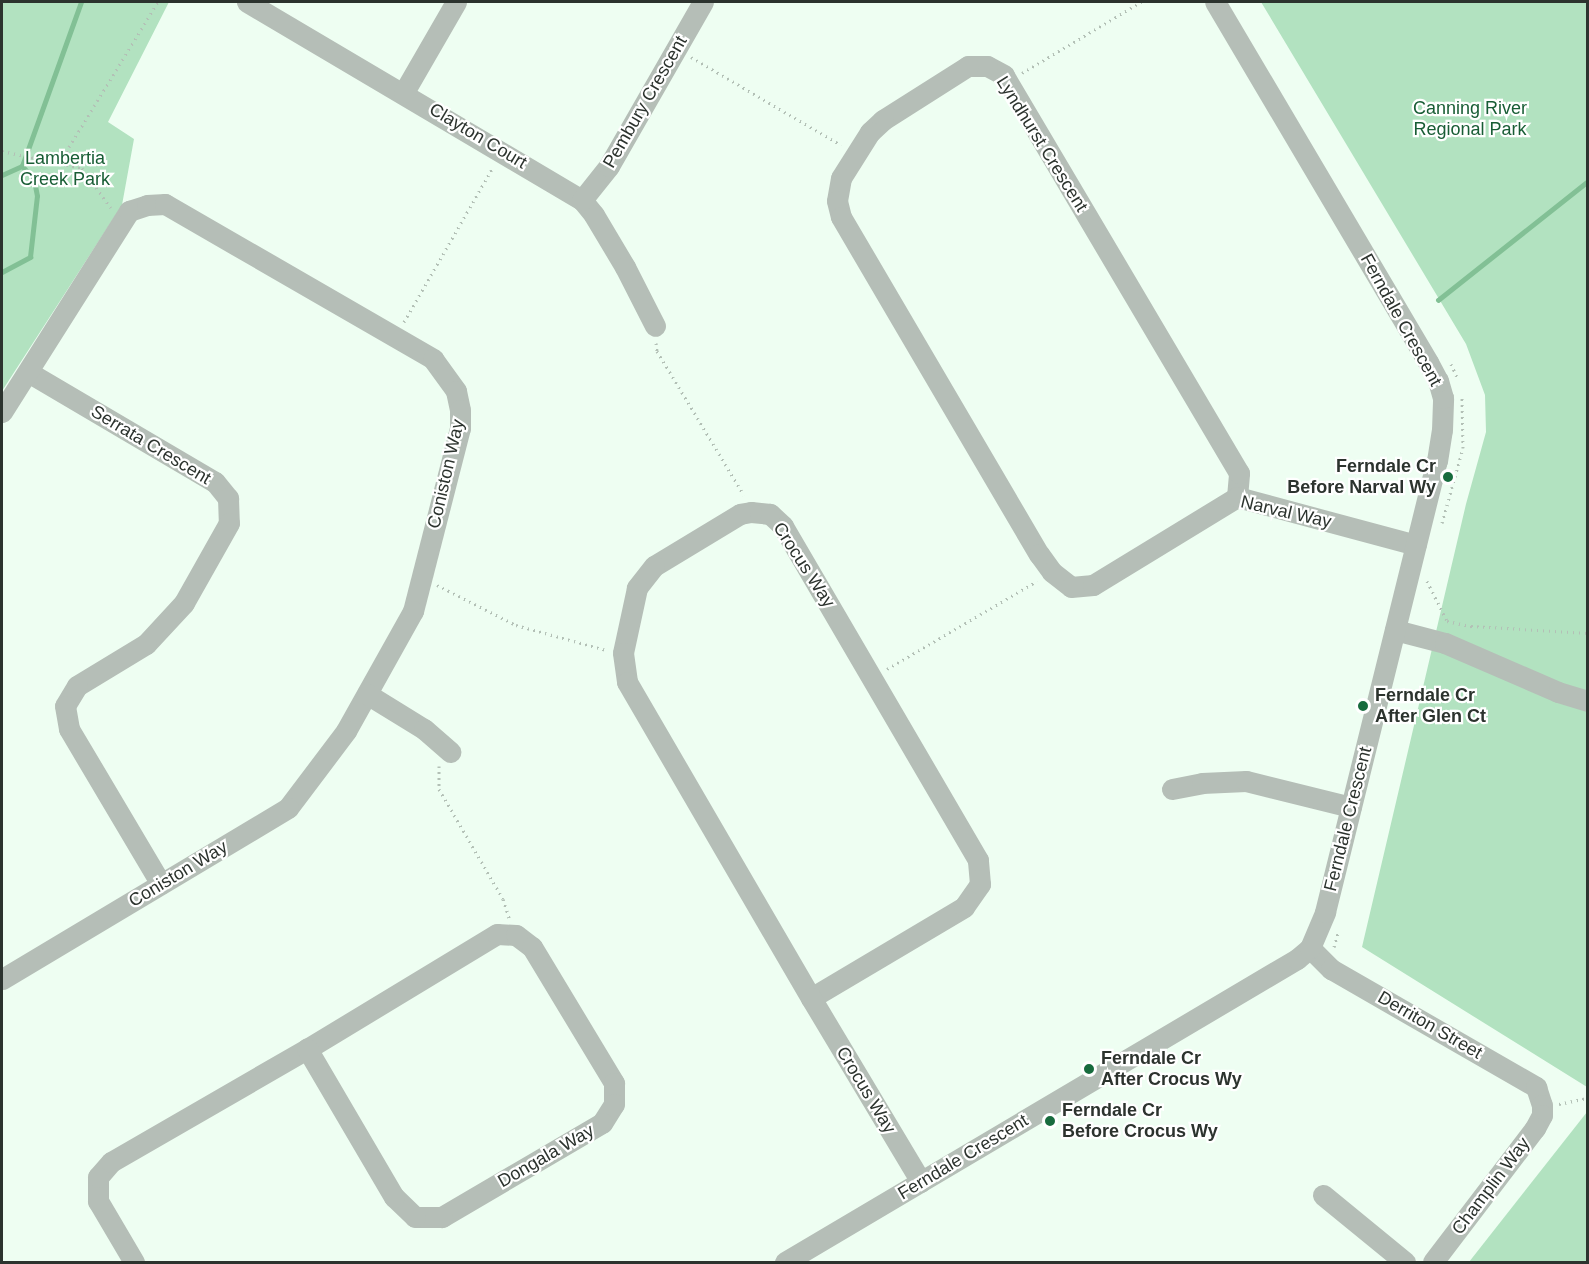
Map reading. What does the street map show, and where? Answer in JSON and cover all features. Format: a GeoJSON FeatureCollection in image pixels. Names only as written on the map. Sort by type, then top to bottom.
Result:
{"type":"FeatureCollection","features":[{"type":"Feature","properties":{"kind":"street","name":"Clayton Court"},"geometry":{"type":"LineString","coordinates":[[247,2],[404,92],[582,200],[609,240],[655,326]]}},
{"type":"Feature","properties":{"kind":"street"},"geometry":{"type":"LineString","coordinates":[[404,92],[456,2]]}},
{"type":"Feature","properties":{"kind":"street","name":"Pembury Crescent"},"geometry":{"type":"LineString","coordinates":[[582,200],[609,166],[703,2]]}},
{"type":"Feature","properties":{"kind":"street","name":"Ferndale Crescent"},"geometry":{"type":"LineString","coordinates":[[785,1263],[1267,978],[1311,948],[1325,912],[1416,544],[1442,430],[1443,398],[1438,381],[1215,2]]}},
{"type":"Feature","properties":{"kind":"street","name":"Lyndhurst Crescent"},"geometry":{"type":"LineString","coordinates":[[1071,587],[1052,572],[841,217],[837,201],[841,178],[870,132],[883,120],[968,66],[987,66],[1004,75],[1239,473],[1237,497]]}},
{"type":"Feature","properties":{"kind":"street","name":"Coniston Way"},"geometry":{"type":"LineString","coordinates":[[2,979],[288,808],[346,731],[413,610],[460,428],[460,410],[456,391],[433,359],[165,204],[129,211],[124,219]]}},
{"type":"Feature","properties":{"kind":"street"},"geometry":{"type":"LineString","coordinates":[[2,412],[124,219]]}},
{"type":"Feature","properties":{"kind":"street","name":"Serrata Crescent"},"geometry":{"type":"LineString","coordinates":[[28,372],[215,482],[228,498],[229,523],[184,603],[167,625],[146,644],[77,686],[65,706],[69,729],[161,884]]}},
{"type":"Feature","properties":{"kind":"street","name":"Narval Way"},"geometry":{"type":"LineString","coordinates":[[1071,587],[1093,585],[1237,497],[1416,544]]}},
{"type":"Feature","properties":{"kind":"street","name":"Crocus Way"},"geometry":{"type":"LineString","coordinates":[[811,998],[964,907],[980,884],[978,860],[783,526],[770,514],[751,512],[740,514],[654,566],[637,588],[623,653],[627,682],[811,998],[921,1182]]}},
{"type":"Feature","properties":{"kind":"street"},"geometry":{"type":"LineString","coordinates":[[1395,630],[1445,643],[1558,692],[1587,700]]}},
{"type":"Feature","properties":{"kind":"street"},"geometry":{"type":"LineString","coordinates":[[367,694],[424,729],[450,752]]}},
{"type":"Feature","properties":{"kind":"street"},"geometry":{"type":"LineString","coordinates":[[1172,789],[1202,783],[1246,781],[1351,807]]}},
{"type":"Feature","properties":{"kind":"street"},"geometry":{"type":"LineString","coordinates":[[134,1263],[98,1201],[99,1177],[111,1162],[306,1049],[497,934],[510,935]]}},
{"type":"Feature","properties":{"kind":"street","name":"Dongala Way"},"geometry":{"type":"LineString","coordinates":[[306,1049],[394,1197],[415,1217],[442,1217],[602,1123],[614,1104],[614,1083],[532,947],[516,935],[510,935]]}},
{"type":"Feature","properties":{"kind":"street","name":"Derriton Street"},"geometry":{"type":"LineString","coordinates":[[1311,948],[1331,969],[1526,1079],[1536,1087],[1549,1105]]}},
{"type":"Feature","properties":{"kind":"street","name":"Champlin Way"},"geometry":{"type":"LineString","coordinates":[[1433,1263],[1535,1128],[1549,1105]]}},
{"type":"Feature","properties":{"kind":"street"},"geometry":{"type":"LineString","coordinates":[[1323,1195],[1405,1263]]}},
{"type":"Feature","properties":{"kind":"path"},"geometry":{"type":"LineString","coordinates":[[64,164],[69,147],[158,2]]}},
{"type":"Feature","properties":{"kind":"path"},"geometry":{"type":"LineString","coordinates":[[1008,82],[1141,2]]}},
{"type":"Feature","properties":{"kind":"path"},"geometry":{"type":"LineString","coordinates":[[676,49],[723,74],[854,155]]}},
{"type":"Feature","properties":{"kind":"path"},"geometry":{"type":"LineString","coordinates":[[2,150],[82,168],[115,213],[124,219]]}},
{"type":"Feature","properties":{"kind":"path"},"geometry":{"type":"LineString","coordinates":[[396,337],[502,151]]}},
{"type":"Feature","properties":{"kind":"path"},"geometry":{"type":"LineString","coordinates":[[655,326],[657,351],[733,475],[751,512]]}},
{"type":"Feature","properties":{"kind":"path"},"geometry":{"type":"LineString","coordinates":[[873,678],[1052,572]]}},
{"type":"Feature","properties":{"kind":"path"},"geometry":{"type":"LineString","coordinates":[[1426,579],[1447,621],[1471,626],[1587,633]]}},
{"type":"Feature","properties":{"kind":"path"},"geometry":{"type":"LineString","coordinates":[[421,580],[442,586],[516,625],[594,648],[623,653]]}},
{"type":"Feature","properties":{"kind":"path"},"geometry":{"type":"LineString","coordinates":[[450,752],[439,763],[439,789],[503,899],[510,924],[510,935]]}},
{"type":"Feature","properties":{"kind":"path"},"geometry":{"type":"LineString","coordinates":[[1549,1105],[1587,1098]]}},
{"type":"Feature","properties":{"kind":"green space","name":"Lambertia Creek Park"},"geometry":{"type":"Polygon","coordinates":[[[2,2],[169,2],[108,122],[134,139],[122,205],[2,391],[2,2]]]}},
{"type":"Feature","properties":{"kind":"green space","name":"Canning River Regional Park"},"geometry":{"type":"Polygon","coordinates":[[[1261,2],[1587,2],[1587,1087],[1362,947],[1466,504],[1486,432],[1485,395],[1466,344],[1261,2]]]}},
{"type":"Feature","properties":{"kind":"green space"},"geometry":{"type":"Polygon","coordinates":[[[1587,1112],[1587,1262],[1469,1262],[1587,1112]]]}},
{"type":"Feature","properties":{"kind":"waterway"},"geometry":{"type":"LineString","coordinates":[[22,166],[81,2]]}},
{"type":"Feature","properties":{"kind":"waterway"},"geometry":{"type":"LineString","coordinates":[[2,175],[22,166]]}},
{"type":"Feature","properties":{"kind":"waterway"},"geometry":{"type":"LineString","coordinates":[[2,272],[30,257],[37,196],[34,180],[22,166]]}},
{"type":"Feature","properties":{"kind":"waterway"},"geometry":{"type":"LineString","coordinates":[[1438,300],[1588,181]]}},
{"type":"Feature","properties":{"kind":"place","name":"Ferndale Cr Before Narval Wy"},"geometry":{"type":"Point","coordinates":[1448,477]}},
{"type":"Feature","properties":{"kind":"place","name":"Ferndale Cr After Glen Ct"},"geometry":{"type":"Point","coordinates":[1363,706]}},
{"type":"Feature","properties":{"kind":"place","name":"Ferndale Cr After Crocus Wy"},"geometry":{"type":"Point","coordinates":[1089,1069]}},
{"type":"Feature","properties":{"kind":"place","name":"Ferndale Cr Before Crocus Wy"},"geometry":{"type":"Point","coordinates":[1050,1121]}}]}
